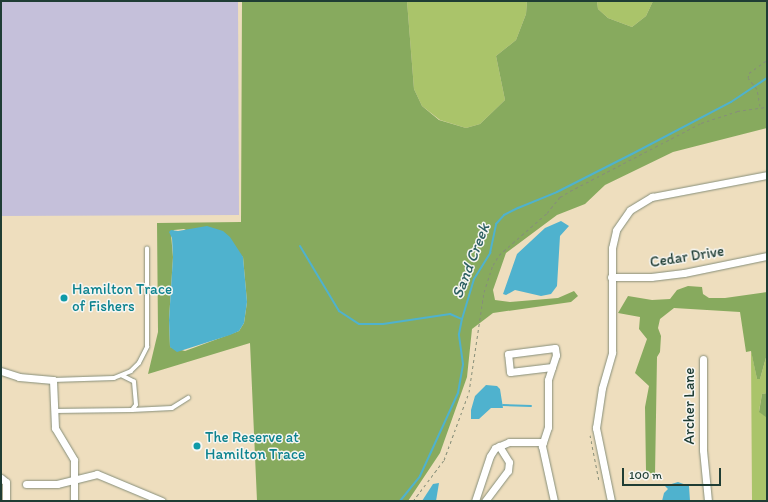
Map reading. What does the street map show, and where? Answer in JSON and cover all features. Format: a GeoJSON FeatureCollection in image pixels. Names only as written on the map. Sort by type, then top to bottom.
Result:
{"type":"FeatureCollection","features":[{"type":"Feature","properties":{"kind":"street"},"geometry":{"type":"LineString","coordinates":[[611,501],[596,428],[601,394],[612,352],[611,277],[613,238],[625,216],[637,205],[659,195],[767,175]]}},
{"type":"Feature","properties":{"kind":"street","name":"Cedar Drive"},"geometry":{"type":"LineString","coordinates":[[611,277],[651,277],[684,274],[767,256]]}},
{"type":"Feature","properties":{"kind":"street"},"geometry":{"type":"LineString","coordinates":[[552,367],[510,372],[508,354],[555,348],[552,367],[548,380],[548,427],[543,442],[542,451],[554,501]]}},
{"type":"Feature","properties":{"kind":"street","name":"Archer Lane"},"geometry":{"type":"LineString","coordinates":[[703,359],[703,450],[708,501]]}},
{"type":"Feature","properties":{"kind":"street"},"geometry":{"type":"LineString","coordinates":[[1,371],[19,376],[53,380],[55,428],[74,460],[74,501]]}},
{"type":"Feature","properties":{"kind":"street"},"geometry":{"type":"LineString","coordinates":[[475,501],[490,456],[499,446],[509,442],[543,442]]}},
{"type":"Feature","properties":{"kind":"street"},"geometry":{"type":"LineString","coordinates":[[485,501],[508,471],[509,462],[499,446]]}},
{"type":"Feature","properties":{"kind":"street"},"geometry":{"type":"LineString","coordinates":[[26,484],[57,484],[96,474],[162,501]]}},
{"type":"Feature","properties":{"kind":"street"},"geometry":{"type":"LineString","coordinates":[[1,478],[6,482],[6,501]]}},
{"type":"Feature","properties":{"kind":"lane"},"geometry":{"type":"LineString","coordinates":[[53,380],[114,378],[122,376],[139,363],[147,346],[146,249]]}},
{"type":"Feature","properties":{"kind":"lane"},"geometry":{"type":"LineString","coordinates":[[122,376],[134,382],[136,405],[132,410]]}},
{"type":"Feature","properties":{"kind":"lane"},"geometry":{"type":"LineString","coordinates":[[54,411],[172,408],[188,398]]}},
{"type":"Feature","properties":{"kind":"path"},"geometry":{"type":"LineString","coordinates":[[760,107],[757,90],[748,78],[749,72],[767,60]]}},
{"type":"Feature","properties":{"kind":"path"},"geometry":{"type":"LineString","coordinates":[[413,501],[441,465],[469,392],[484,292],[493,265],[499,255],[547,213],[560,197],[570,191],[702,123],[737,111],[767,107]]}},
{"type":"Feature","properties":{"kind":"path"},"geometry":{"type":"LineString","coordinates":[[590,434],[600,486]]}},
{"type":"Feature","properties":{"kind":"shaded area"},"geometry":{"type":"Polygon","coordinates":[[[1,1],[238,1],[239,215],[1,216],[1,1]]]}},
{"type":"Feature","properties":{"kind":"green space"},"geometry":{"type":"Polygon","coordinates":[[[242,1],[407,1],[414,89],[422,106],[439,120],[466,128],[480,124],[505,100],[496,56],[516,40],[526,14],[527,1],[597,1],[598,9],[608,18],[632,27],[646,16],[653,1],[767,1],[767,128],[673,152],[605,185],[585,204],[557,215],[506,253],[493,290],[495,300],[510,302],[558,298],[574,291],[578,296],[571,302],[493,313],[472,329],[467,377],[440,453],[408,501],[257,501],[250,343],[148,374],[158,332],[157,223],[241,222],[242,1]],[[184,229],[174,230],[171,234],[173,257],[169,320],[170,347],[185,351],[239,331],[244,323],[247,302],[243,257],[184,229]]]}},
{"type":"Feature","properties":{"kind":"green space"},"geometry":{"type":"Polygon","coordinates":[[[407,1],[527,1],[526,14],[516,40],[496,56],[505,100],[480,124],[466,128],[440,120],[422,106],[414,89],[407,1]]]}},
{"type":"Feature","properties":{"kind":"green space"},"geometry":{"type":"Polygon","coordinates":[[[597,1],[653,1],[646,16],[632,27],[608,18],[598,9],[597,1]]]}},
{"type":"Feature","properties":{"kind":"green space"},"geometry":{"type":"Polygon","coordinates":[[[688,286],[702,287],[703,294],[709,298],[725,298],[767,292],[767,354],[760,379],[757,379],[751,351],[746,352],[740,312],[674,308],[660,319],[658,328],[661,336],[660,352],[657,357],[655,475],[646,471],[645,407],[649,386],[635,373],[647,339],[639,329],[640,317],[618,313],[628,296],[652,300],[670,299],[677,290],[688,286]]]}},
{"type":"Feature","properties":{"kind":"green space"},"geometry":{"type":"Polygon","coordinates":[[[751,350],[757,379],[760,379],[767,354],[767,393],[762,394],[759,411],[767,417],[767,501],[752,501],[751,350]]]}},
{"type":"Feature","properties":{"kind":"green space"},"geometry":{"type":"Polygon","coordinates":[[[767,393],[766,417],[759,412],[762,394],[767,393]]]}},
{"type":"Feature","properties":{"kind":"water"},"geometry":{"type":"Polygon","coordinates":[[[561,221],[569,226],[560,236],[557,286],[551,294],[541,296],[515,290],[506,295],[503,294],[517,254],[545,228],[561,221]]]}},
{"type":"Feature","properties":{"kind":"water"},"geometry":{"type":"Polygon","coordinates":[[[207,226],[223,231],[230,237],[243,257],[247,302],[244,323],[239,331],[230,335],[177,352],[170,347],[169,320],[173,257],[172,238],[169,232],[171,230],[178,231],[207,226]]]}},
{"type":"Feature","properties":{"kind":"water"},"geometry":{"type":"Polygon","coordinates":[[[486,385],[497,386],[500,389],[503,408],[491,408],[479,419],[471,419],[471,410],[475,396],[486,385]]]}},
{"type":"Feature","properties":{"kind":"water"},"geometry":{"type":"Polygon","coordinates":[[[678,482],[689,486],[690,501],[662,501],[664,493],[668,489],[665,486],[678,482]]]}},
{"type":"Feature","properties":{"kind":"water"},"geometry":{"type":"Polygon","coordinates":[[[439,483],[436,501],[422,501],[433,484],[439,483]]]}},
{"type":"Feature","properties":{"kind":"waterway","name":"Sand Creek"},"geometry":{"type":"LineString","coordinates":[[400,501],[420,476],[458,393],[463,364],[459,334],[462,319],[474,279],[490,253],[496,224],[504,215],[557,192],[632,154],[731,102],[767,78]]}},
{"type":"Feature","properties":{"kind":"waterway"},"geometry":{"type":"LineString","coordinates":[[300,246],[339,311],[359,324],[383,324],[450,314],[462,319]]}},
{"type":"Feature","properties":{"kind":"waterway"},"geometry":{"type":"LineString","coordinates":[[503,405],[531,406]]}},
{"type":"Feature","properties":{"kind":"place","name":"Hamilton Trace of Fishers"},"geometry":{"type":"Point","coordinates":[64,298]}},
{"type":"Feature","properties":{"kind":"place","name":"The Reserve at Hamilton Trace"},"geometry":{"type":"Point","coordinates":[197,446]}}]}
